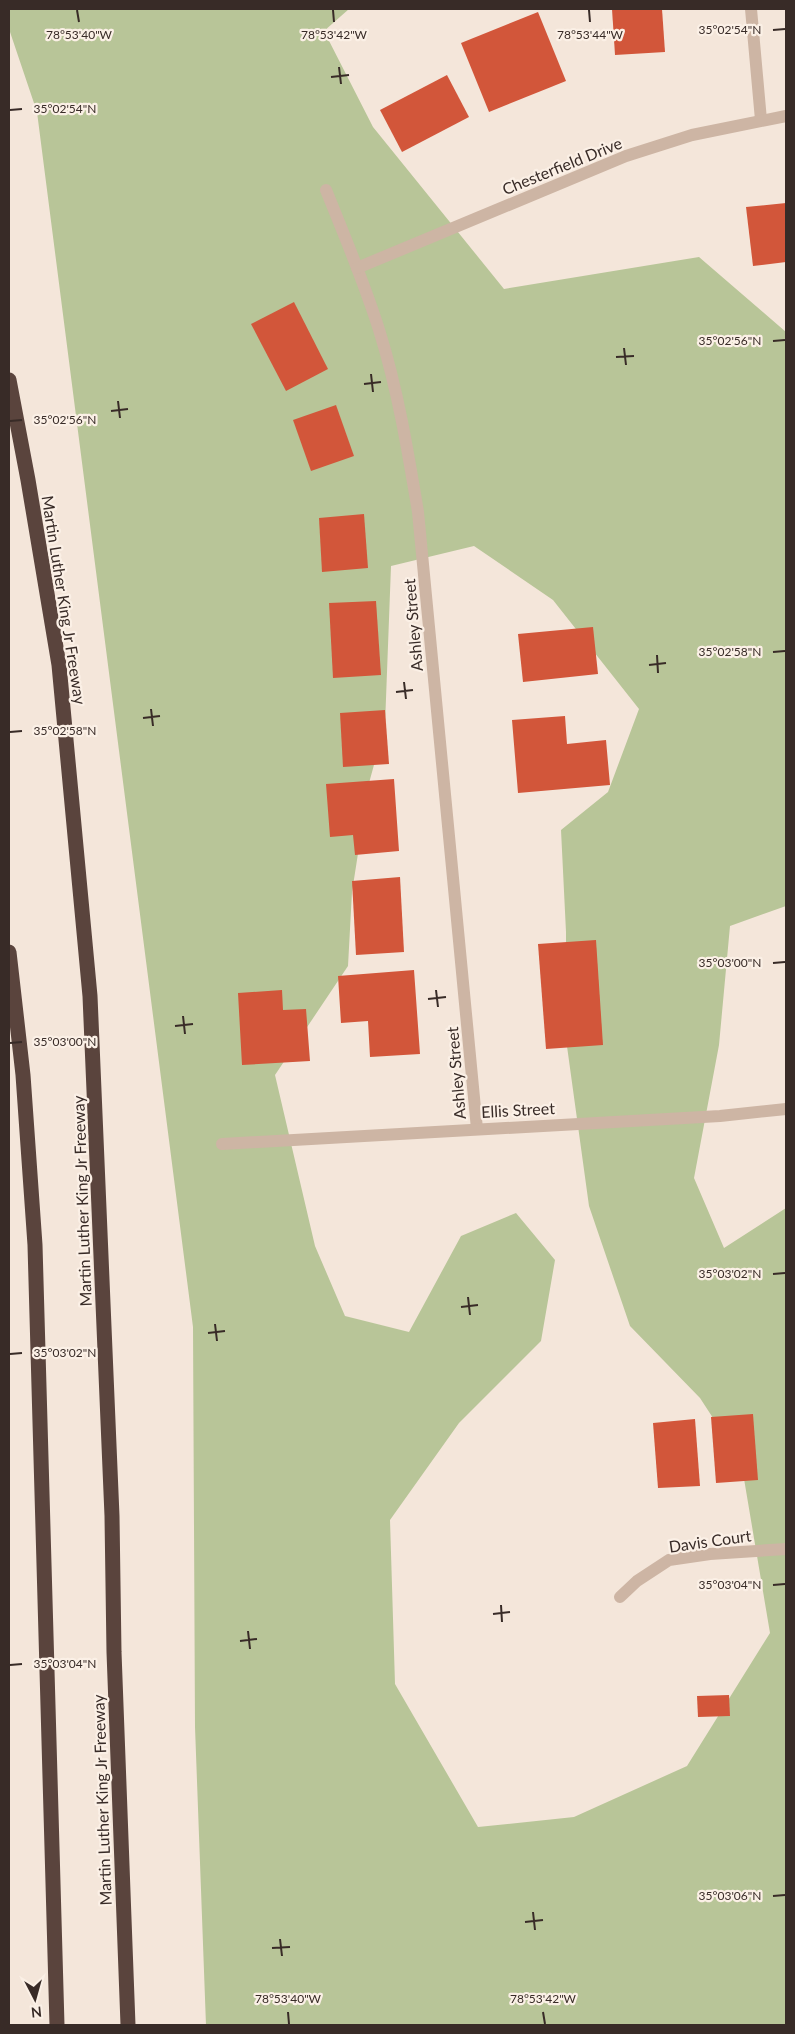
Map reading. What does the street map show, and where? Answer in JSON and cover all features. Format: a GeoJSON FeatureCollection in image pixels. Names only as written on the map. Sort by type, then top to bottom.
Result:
{"type":"FeatureCollection","features":[{"type":"Feature","properties":{"kind":"highway","name":"Martin Luther King Jr Freeway"},"geometry":{"type":"LineString","coordinates":[[9,380],[59,665],[90,996],[112,1516],[114,1652],[128,2025]]}},
{"type":"Feature","properties":{"kind":"highway"},"geometry":{"type":"LineString","coordinates":[[9,952],[23,1075],[35,1245],[56,2025]]}},
{"type":"Feature","properties":{"kind":"street"},"geometry":{"type":"LineString","coordinates":[[751,9],[761,120]]}},
{"type":"Feature","properties":{"kind":"street","name":"Chesterfield Drive"},"geometry":{"type":"LineString","coordinates":[[358,268],[626,156],[692,135],[786,116]]}},
{"type":"Feature","properties":{"kind":"street","name":"Ashley Street"},"geometry":{"type":"LineString","coordinates":[[326,190],[358,268],[380,333],[403,422],[418,512],[477,1129]]}},
{"type":"Feature","properties":{"kind":"street","name":"Ellis Street"},"geometry":{"type":"LineString","coordinates":[[222,1144],[720,1116],[786,1109]]}},
{"type":"Feature","properties":{"kind":"street","name":"Davis Court"},"geometry":{"type":"LineString","coordinates":[[620,1598],[637,1581],[669,1560],[710,1554],[786,1549]]}},
{"type":"Feature","properties":{"kind":"green space"},"geometry":{"type":"Polygon","coordinates":[[[9,9],[349,9],[324,31],[373,127],[504,289],[699,257],[786,332],[786,906],[730,926],[719,1045],[694,1178],[724,1248],[786,1208],[786,2025],[206,2025],[195,1727],[193,1327],[37,112],[9,29],[9,9]],[[474,546],[391,566],[385,725],[369,783],[352,892],[348,966],[275,1075],[315,1246],[345,1316],[409,1332],[461,1236],[516,1213],[555,1260],[541,1341],[459,1423],[390,1520],[395,1684],[478,1827],[574,1817],[687,1766],[770,1633],[741,1461],[700,1398],[630,1326],[589,1206],[566,1039],[566,932],[561,830],[608,792],[639,709],[553,600],[474,546]]]}},
{"type":"Feature","properties":{"kind":"building"},"geometry":{"type":"Polygon","coordinates":[[[612,9],[662,9],[665,52],[615,55],[612,9]]]}},
{"type":"Feature","properties":{"kind":"building"},"geometry":{"type":"Polygon","coordinates":[[[538,12],[566,81],[489,112],[461,43],[538,12]]]}},
{"type":"Feature","properties":{"kind":"building"},"geometry":{"type":"Polygon","coordinates":[[[447,75],[469,117],[402,152],[380,110],[447,75]]]}},
{"type":"Feature","properties":{"kind":"building"},"geometry":{"type":"Polygon","coordinates":[[[786,203],[786,262],[753,266],[746,207],[786,203]]]}},
{"type":"Feature","properties":{"kind":"building"},"geometry":{"type":"Polygon","coordinates":[[[294,302],[328,369],[286,391],[251,324],[294,302]]]}},
{"type":"Feature","properties":{"kind":"building"},"geometry":{"type":"Polygon","coordinates":[[[336,405],[354,456],[311,471],[293,420],[336,405]]]}},
{"type":"Feature","properties":{"kind":"building"},"geometry":{"type":"Polygon","coordinates":[[[364,514],[368,568],[322,572],[319,518],[364,514]]]}},
{"type":"Feature","properties":{"kind":"building"},"geometry":{"type":"Polygon","coordinates":[[[376,601],[381,675],[333,678],[329,603],[376,601]]]}},
{"type":"Feature","properties":{"kind":"building"},"geometry":{"type":"Polygon","coordinates":[[[593,627],[598,674],[523,682],[518,634],[593,627]]]}},
{"type":"Feature","properties":{"kind":"building"},"geometry":{"type":"Polygon","coordinates":[[[385,710],[389,764],[343,767],[340,713],[385,710]]]}},
{"type":"Feature","properties":{"kind":"building"},"geometry":{"type":"Polygon","coordinates":[[[565,716],[567,744],[606,740],[610,785],[518,793],[512,720],[565,716]]]}},
{"type":"Feature","properties":{"kind":"building"},"geometry":{"type":"Polygon","coordinates":[[[394,779],[399,851],[355,855],[353,835],[330,837],[326,784],[394,779]]]}},
{"type":"Feature","properties":{"kind":"building"},"geometry":{"type":"Polygon","coordinates":[[[400,877],[404,952],[356,955],[352,881],[400,877]]]}},
{"type":"Feature","properties":{"kind":"building"},"geometry":{"type":"Polygon","coordinates":[[[596,940],[603,1045],[546,1049],[538,944],[596,940]]]}},
{"type":"Feature","properties":{"kind":"building"},"geometry":{"type":"Polygon","coordinates":[[[414,970],[420,1054],[370,1057],[368,1021],[341,1023],[338,976],[414,970]]]}},
{"type":"Feature","properties":{"kind":"building"},"geometry":{"type":"Polygon","coordinates":[[[282,990],[283,1010],[306,1009],[310,1061],[242,1065],[238,993],[282,990]]]}},
{"type":"Feature","properties":{"kind":"building"},"geometry":{"type":"Polygon","coordinates":[[[753,1414],[758,1480],[716,1483],[711,1417],[753,1414]]]}},
{"type":"Feature","properties":{"kind":"building"},"geometry":{"type":"Polygon","coordinates":[[[695,1419],[700,1486],[658,1488],[653,1423],[695,1419]]]}},
{"type":"Feature","properties":{"kind":"building"},"geometry":{"type":"Polygon","coordinates":[[[729,1695],[730,1716],[698,1717],[697,1696],[729,1695]]]}}]}
